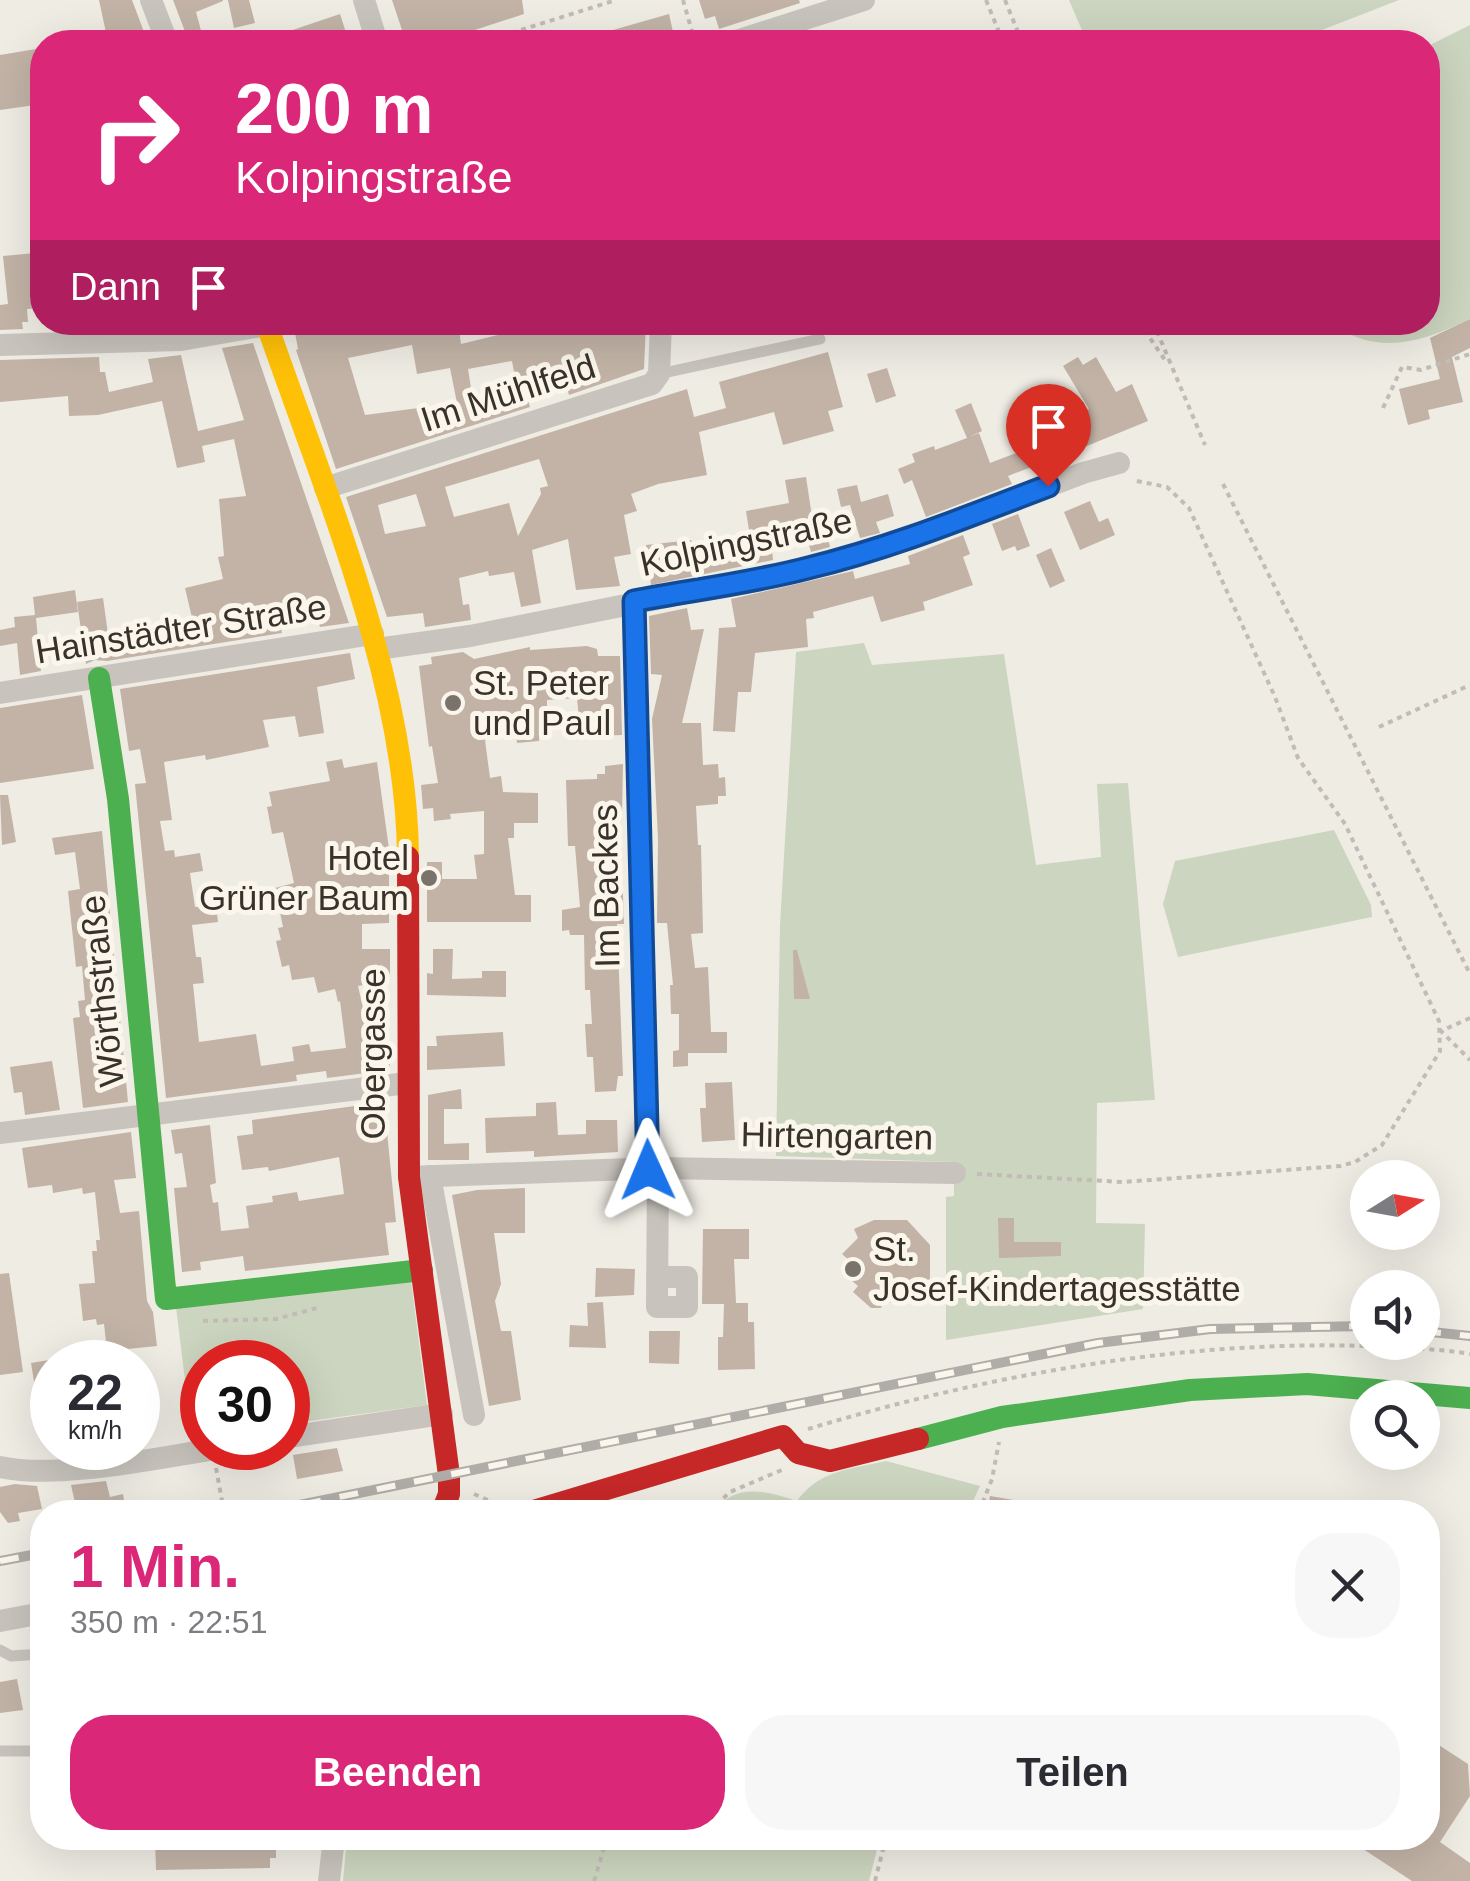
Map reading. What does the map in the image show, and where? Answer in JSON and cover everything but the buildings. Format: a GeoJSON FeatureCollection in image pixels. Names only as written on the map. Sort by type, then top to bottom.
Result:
{"type":"FeatureCollection","features":[{"type":"Feature","properties":{"kind":"street"},"geometry":{"type":"LineString","coordinates":[[151,0],[162,30]]}},
{"type":"Feature","properties":{"kind":"street"},"geometry":{"type":"LineString","coordinates":[[364,0],[374,30]]}},
{"type":"Feature","properties":{"kind":"street"},"geometry":{"type":"LineString","coordinates":[[770,30],[864,0]]}},
{"type":"Feature","properties":{"kind":"street"},"geometry":{"type":"LineString","coordinates":[[0,344],[152,342],[197,335]]}},
{"type":"Feature","properties":{"kind":"street","name":"Obergasse"},"geometry":{"type":"LineString","coordinates":[[271,335],[375,641],[394,731],[407,822],[407,1083],[419,1176],[422,1270],[442,1414],[458,1480],[447,1500]]}},
{"type":"Feature","properties":{"kind":"street"},"geometry":{"type":"LineString","coordinates":[[659,374],[660,335]]}},
{"type":"Feature","properties":{"kind":"street","name":"Im Mühlfeld"},"geometry":{"type":"LineString","coordinates":[[325,488],[652,384],[659,374]]}},
{"type":"Feature","properties":{"kind":"street","name":"Kolpingstraße"},"geometry":{"type":"LineString","coordinates":[[375,641],[470,636],[767,578],[872,551],[1083,472],[1119,470]]}},
{"type":"Feature","properties":{"kind":"street","name":"Im Backes"},"geometry":{"type":"LineString","coordinates":[[634,601],[653,1169]]}},
{"type":"Feature","properties":{"kind":"street","name":"Hainstädter Straße"},"geometry":{"type":"LineString","coordinates":[[0,693],[375,641]]}},
{"type":"Feature","properties":{"kind":"street","name":"Wörthstraße"},"geometry":{"type":"LineString","coordinates":[[98,678],[118,799],[166,1299],[422,1270]]}},
{"type":"Feature","properties":{"kind":"street"},"geometry":{"type":"LineString","coordinates":[[0,1133],[407,1083]]}},
{"type":"Feature","properties":{"kind":"street"},"geometry":{"type":"LineString","coordinates":[[653,1169],[657,1276]]}},
{"type":"Feature","properties":{"kind":"street","name":"Hirtengarten"},"geometry":{"type":"LineString","coordinates":[[419,1176],[653,1169],[955,1173]]}},
{"type":"Feature","properties":{"kind":"street","name":"Obergasse"},"geometry":{"type":"LineString","coordinates":[[419,1176],[474,1415]]}},
{"type":"Feature","properties":{"kind":"street"},"geometry":{"type":"LineString","coordinates":[[567,1500],[782,1436],[798,1453],[812,1459],[840,1460],[1002,1417],[1136,1396],[1246,1385],[1378,1388],[1470,1398]]}},
{"type":"Feature","properties":{"kind":"street"},"geometry":{"type":"LineString","coordinates":[[310,1434],[442,1414]]}},
{"type":"Feature","properties":{"kind":"street"},"geometry":{"type":"LineString","coordinates":[[0,1467],[64,1470],[180,1453]]}},
{"type":"Feature","properties":{"kind":"street"},"geometry":{"type":"LineString","coordinates":[[0,1621],[30,1616]]}},
{"type":"Feature","properties":{"kind":"street"},"geometry":{"type":"LineString","coordinates":[[329,1881],[333,1850]]}},
{"type":"Feature","properties":{"kind":"lane"},"geometry":{"type":"LineString","coordinates":[[659,374],[820,339]]}},
{"type":"Feature","properties":{"kind":"lane"},"geometry":{"type":"LineString","coordinates":[[0,1650],[11,1656],[30,1655]]}},
{"type":"Feature","properties":{"kind":"lane"},"geometry":{"type":"LineString","coordinates":[[0,1751],[30,1751]]}},
{"type":"Feature","properties":{"kind":"path"},"geometry":{"type":"LineString","coordinates":[[522,30],[616,0]]}},
{"type":"Feature","properties":{"kind":"path"},"geometry":{"type":"LineString","coordinates":[[683,0],[692,30]]}},
{"type":"Feature","properties":{"kind":"path"},"geometry":{"type":"LineString","coordinates":[[1005,0],[1017,30]]}},
{"type":"Feature","properties":{"kind":"path"},"geometry":{"type":"LineString","coordinates":[[984,2],[997,30]]}},
{"type":"Feature","properties":{"kind":"path"},"geometry":{"type":"LineString","coordinates":[[1148,335],[1171,368]]}},
{"type":"Feature","properties":{"kind":"path"},"geometry":{"type":"LineString","coordinates":[[1157,335],[1206,445]]}},
{"type":"Feature","properties":{"kind":"path"},"geometry":{"type":"LineString","coordinates":[[1384,408],[1402,367],[1421,370],[1470,354]]}},
{"type":"Feature","properties":{"kind":"path"},"geometry":{"type":"LineString","coordinates":[[1119,470],[1168,487],[1189,508],[1275,696],[1298,758],[1345,824],[1442,1031],[1470,1060]]}},
{"type":"Feature","properties":{"kind":"path"},"geometry":{"type":"LineString","coordinates":[[1223,484],[1470,974]]}},
{"type":"Feature","properties":{"kind":"path"},"geometry":{"type":"LineString","coordinates":[[1378,727],[1470,686]]}},
{"type":"Feature","properties":{"kind":"path"},"geometry":{"type":"LineString","coordinates":[[1442,1031],[1470,1018]]}},
{"type":"Feature","properties":{"kind":"path"},"geometry":{"type":"LineString","coordinates":[[955,1173],[1124,1182],[1323,1169],[1354,1162],[1382,1144],[1440,1051],[1442,1031]]}},
{"type":"Feature","properties":{"kind":"path"},"geometry":{"type":"LineString","coordinates":[[198,1321],[276,1319],[322,1307]]}},
{"type":"Feature","properties":{"kind":"path"},"geometry":{"type":"LineString","coordinates":[[782,1436],[980,1386],[1140,1358],[1267,1347],[1336,1346],[1470,1354]]}},
{"type":"Feature","properties":{"kind":"path"},"geometry":{"type":"LineString","coordinates":[[983,1500],[995,1467],[1002,1417]]}},
{"type":"Feature","properties":{"kind":"path"},"geometry":{"type":"LineString","coordinates":[[718,1500],[742,1486],[812,1459]]}},
{"type":"Feature","properties":{"kind":"path"},"geometry":{"type":"LineString","coordinates":[[219,1470],[222,1500]]}},
{"type":"Feature","properties":{"kind":"path"},"geometry":{"type":"LineString","coordinates":[[458,1480],[470,1492],[488,1500]]}},
{"type":"Feature","properties":{"kind":"path"},"geometry":{"type":"LineString","coordinates":[[594,1881],[603,1850]]}},
{"type":"Feature","properties":{"kind":"path"},"geometry":{"type":"LineString","coordinates":[[875,1881],[883,1850]]}},
{"type":"Feature","properties":{"kind":"green space"},"geometry":{"type":"Polygon","coordinates":[[[1069,0],[1399,0],[1322,30],[1082,30],[1069,0]]]}},
{"type":"Feature","properties":{"kind":"green space"},"geometry":{"type":"Polygon","coordinates":[[[1470,25],[1470,319],[1440,332],[1440,40],[1470,25]]]}},
{"type":"Feature","properties":{"kind":"green space"},"geometry":{"type":"Polygon","coordinates":[[[1351,335],[1431,335],[1400,342],[1351,335]]]}},
{"type":"Feature","properties":{"kind":"green space"},"geometry":{"type":"Polygon","coordinates":[[[864,643],[872,665],[1004,654],[1036,865],[1101,857],[1097,784],[1128,783],[1155,1100],[1097,1103],[1096,1223],[1145,1224],[1143,1309],[946,1340],[946,1197],[954,1196],[954,1162],[776,1156],[780,925],[796,652],[864,643]]]}},
{"type":"Feature","properties":{"kind":"green space"},"geometry":{"type":"Polygon","coordinates":[[[1334,830],[1371,905],[1372,917],[1178,957],[1163,904],[1175,861],[1334,830]]]}},
{"type":"Feature","properties":{"kind":"green space"},"geometry":{"type":"Polygon","coordinates":[[[411,1281],[427,1405],[310,1421],[310,1340],[180,1340],[176,1307],[411,1281]]]}},
{"type":"Feature","properties":{"kind":"green space"},"geometry":{"type":"Polygon","coordinates":[[[886,1461],[980,1486],[974,1500],[798,1500],[815,1483],[848,1469],[886,1461]]]}},
{"type":"Feature","properties":{"kind":"green space"},"geometry":{"type":"Polygon","coordinates":[[[764,1492],[793,1500],[726,1500],[742,1493],[764,1492]]]}},
{"type":"Feature","properties":{"kind":"green space"},"geometry":{"type":"Polygon","coordinates":[[[346,1850],[877,1850],[869,1881],[343,1881],[346,1850]]]}},
{"type":"Feature","properties":{"kind":"railway"},"geometry":{"type":"LineString","coordinates":[[324,1500],[1098,1343],[1210,1329],[1350,1326]]}},
{"type":"Feature","properties":{"kind":"railway"},"geometry":{"type":"LineString","coordinates":[[1440,1333],[1470,1336]]}},
{"type":"Feature","properties":{"kind":"railway"},"geometry":{"type":"LineString","coordinates":[[0,1561],[30,1555]]}},
{"type":"Feature","properties":{"kind":"traffic: fast"},"geometry":{"type":"LineString","coordinates":[[99,678],[118,799],[166,1299],[422,1270]]}},
{"type":"Feature","properties":{"kind":"traffic: fast"},"geometry":{"type":"LineString","coordinates":[[918,1439],[1002,1417],[1190,1390],[1307,1384],[1470,1398]]}},
{"type":"Feature","properties":{"kind":"traffic: slow"},"geometry":{"type":"LineString","coordinates":[[271,335],[336,517],[378,654],[404,790],[408,857]]}},
{"type":"Feature","properties":{"kind":"traffic: jam"},"geometry":{"type":"LineString","coordinates":[[408,857],[409,1177],[449,1475],[447,1500]]}},
{"type":"Feature","properties":{"kind":"traffic: jam"},"geometry":{"type":"LineString","coordinates":[[570,1500],[783,1436],[798,1453],[830,1461],[918,1439]]}},
{"type":"Feature","properties":{"kind":"place","name":"St. Peter und Paul"},"geometry":{"type":"Point","coordinates":[453,703]}},
{"type":"Feature","properties":{"kind":"place","name":"Hotel Grüner Baum"},"geometry":{"type":"Point","coordinates":[429,878]}},
{"type":"Feature","properties":{"kind":"place","name":"St. Josef-Kindertagesstätte"},"geometry":{"type":"Point","coordinates":[853,1269]}},
{"type":"Feature","properties":{"kind":"route"},"geometry":{"type":"LineString","coordinates":[[648,1170],[634,601],[767,578],[858,555],[1048,486]]}}]}
